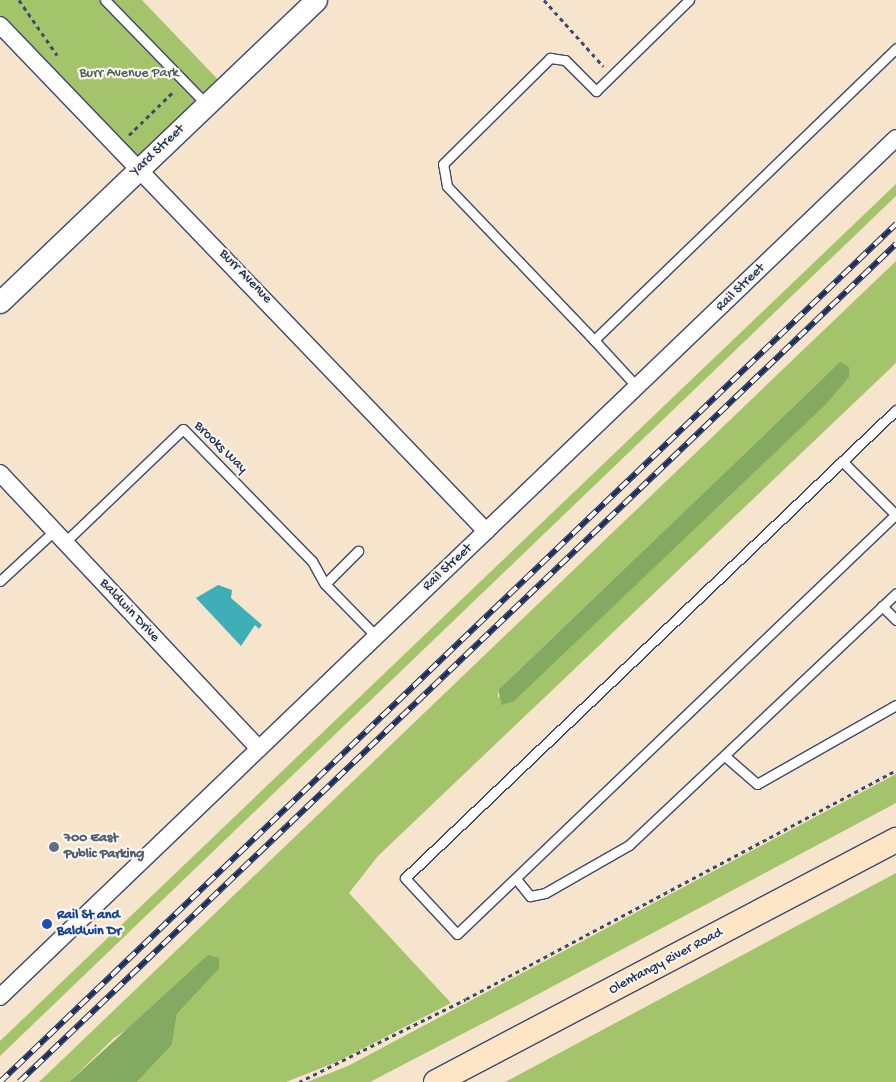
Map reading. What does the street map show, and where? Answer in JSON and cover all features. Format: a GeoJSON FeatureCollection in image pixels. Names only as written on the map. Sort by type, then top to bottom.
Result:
{"type":"FeatureCollection","features":[{"type":"Feature","properties":{"kind":"main road","name":"Olentangy River Road"},"geometry":{"type":"LineString","coordinates":[[436,1082],[896,840]]}},
{"type":"Feature","properties":{"kind":"street","name":"Yard Street"},"geometry":{"type":"LineString","coordinates":[[0,302],[316,0]]}},
{"type":"Feature","properties":{"kind":"street","name":"Burr Avenue"},"geometry":{"type":"LineString","coordinates":[[0,26],[115,146],[140,169],[486,532]]}},
{"type":"Feature","properties":{"kind":"street","name":"Rail Street"},"geometry":{"type":"LineString","coordinates":[[0,997],[376,636],[639,388],[896,138]]}},
{"type":"Feature","properties":{"kind":"street","name":"Baldwin Drive"},"geometry":{"type":"LineString","coordinates":[[0,474],[259,749]]}},
{"type":"Feature","properties":{"kind":"lane"},"geometry":{"type":"LineString","coordinates":[[105,0],[207,105]]}},
{"type":"Feature","properties":{"kind":"lane"},"geometry":{"type":"LineString","coordinates":[[639,388],[447,186],[443,164],[550,58],[565,60],[596,91],[690,0]]}},
{"type":"Feature","properties":{"kind":"lane"},"geometry":{"type":"LineString","coordinates":[[594,340],[896,48]]}},
{"type":"Feature","properties":{"kind":"lane"},"geometry":{"type":"LineString","coordinates":[[842,461],[896,515],[517,880],[457,934],[405,878],[842,461],[896,410]]}},
{"type":"Feature","properties":{"kind":"lane","name":"Brooks Way"},"geometry":{"type":"LineString","coordinates":[[59,537],[183,429],[312,561],[325,584]]}},
{"type":"Feature","properties":{"kind":"lane"},"geometry":{"type":"LineString","coordinates":[[0,581],[59,537]]}},
{"type":"Feature","properties":{"kind":"lane"},"geometry":{"type":"LineString","coordinates":[[358,551],[325,584],[376,636]]}},
{"type":"Feature","properties":{"kind":"lane"},"geometry":{"type":"LineString","coordinates":[[517,880],[530,896],[594,869],[642,834],[726,757],[896,594]]}},
{"type":"Feature","properties":{"kind":"lane"},"geometry":{"type":"LineString","coordinates":[[882,606],[896,620]]}},
{"type":"Feature","properties":{"kind":"lane"},"geometry":{"type":"LineString","coordinates":[[726,757],[757,784],[896,704]]}},
{"type":"Feature","properties":{"kind":"path"},"geometry":{"type":"LineString","coordinates":[[18,0],[59,58]]}},
{"type":"Feature","properties":{"kind":"path"},"geometry":{"type":"LineString","coordinates":[[544,0],[612,76]]}},
{"type":"Feature","properties":{"kind":"path"},"geometry":{"type":"LineString","coordinates":[[115,146],[183,82]]}},
{"type":"Feature","properties":{"kind":"path"},"geometry":{"type":"LineString","coordinates":[[126,126],[132,132]]}},
{"type":"Feature","properties":{"kind":"path"},"geometry":{"type":"LineString","coordinates":[[299,1082],[466,1000],[896,770]]}},
{"type":"Feature","properties":{"kind":"green space","name":"Burr Avenue Park"},"geometry":{"type":"Polygon","coordinates":[[[0,0],[142,0],[225,87],[140,169],[0,25],[0,0]]]}},
{"type":"Feature","properties":{"kind":"green space"},"geometry":{"type":"Polygon","coordinates":[[[896,184],[896,196],[0,1056],[0,1041],[896,184]]]}},
{"type":"Feature","properties":{"kind":"green space"},"geometry":{"type":"Polygon","coordinates":[[[896,261],[896,363],[378,856],[349,893],[451,1003],[339,1061],[286,1082],[137,1082],[172,1045],[177,1014],[219,969],[114,1038],[69,1082],[39,1082],[896,261]],[[840,362],[498,690],[498,698],[840,362]]]}},
{"type":"Feature","properties":{"kind":"green space"},"geometry":{"type":"Polygon","coordinates":[[[840,362],[849,367],[849,377],[827,403],[514,701],[502,705],[498,690],[840,362]]]}},
{"type":"Feature","properties":{"kind":"green space"},"geometry":{"type":"Polygon","coordinates":[[[896,774],[896,803],[516,1006],[370,1082],[307,1082],[348,1066],[896,774]]]}},
{"type":"Feature","properties":{"kind":"green space"},"geometry":{"type":"Polygon","coordinates":[[[896,873],[896,1082],[505,1082],[664,997],[896,873]]]}},
{"type":"Feature","properties":{"kind":"green space"},"geometry":{"type":"Polygon","coordinates":[[[208,955],[219,958],[219,969],[177,1014],[172,1045],[137,1082],[69,1082],[208,955]]]}},
{"type":"Feature","properties":{"kind":"water"},"geometry":{"type":"Polygon","coordinates":[[[218,585],[232,590],[231,598],[262,625],[259,629],[255,625],[241,646],[196,598],[218,585]]]}},
{"type":"Feature","properties":{"kind":"railway"},"geometry":{"type":"LineString","coordinates":[[0,1082],[896,224]]}},
{"type":"Feature","properties":{"kind":"railway"},"geometry":{"type":"LineString","coordinates":[[19,1082],[896,244]]}},
{"type":"Feature","properties":{"kind":"place","name":"700 East Public Parking"},"geometry":{"type":"Point","coordinates":[54,847]}},
{"type":"Feature","properties":{"kind":"place","name":"Rail St and Baldwin Dr"},"geometry":{"type":"Point","coordinates":[47,924]}}]}
